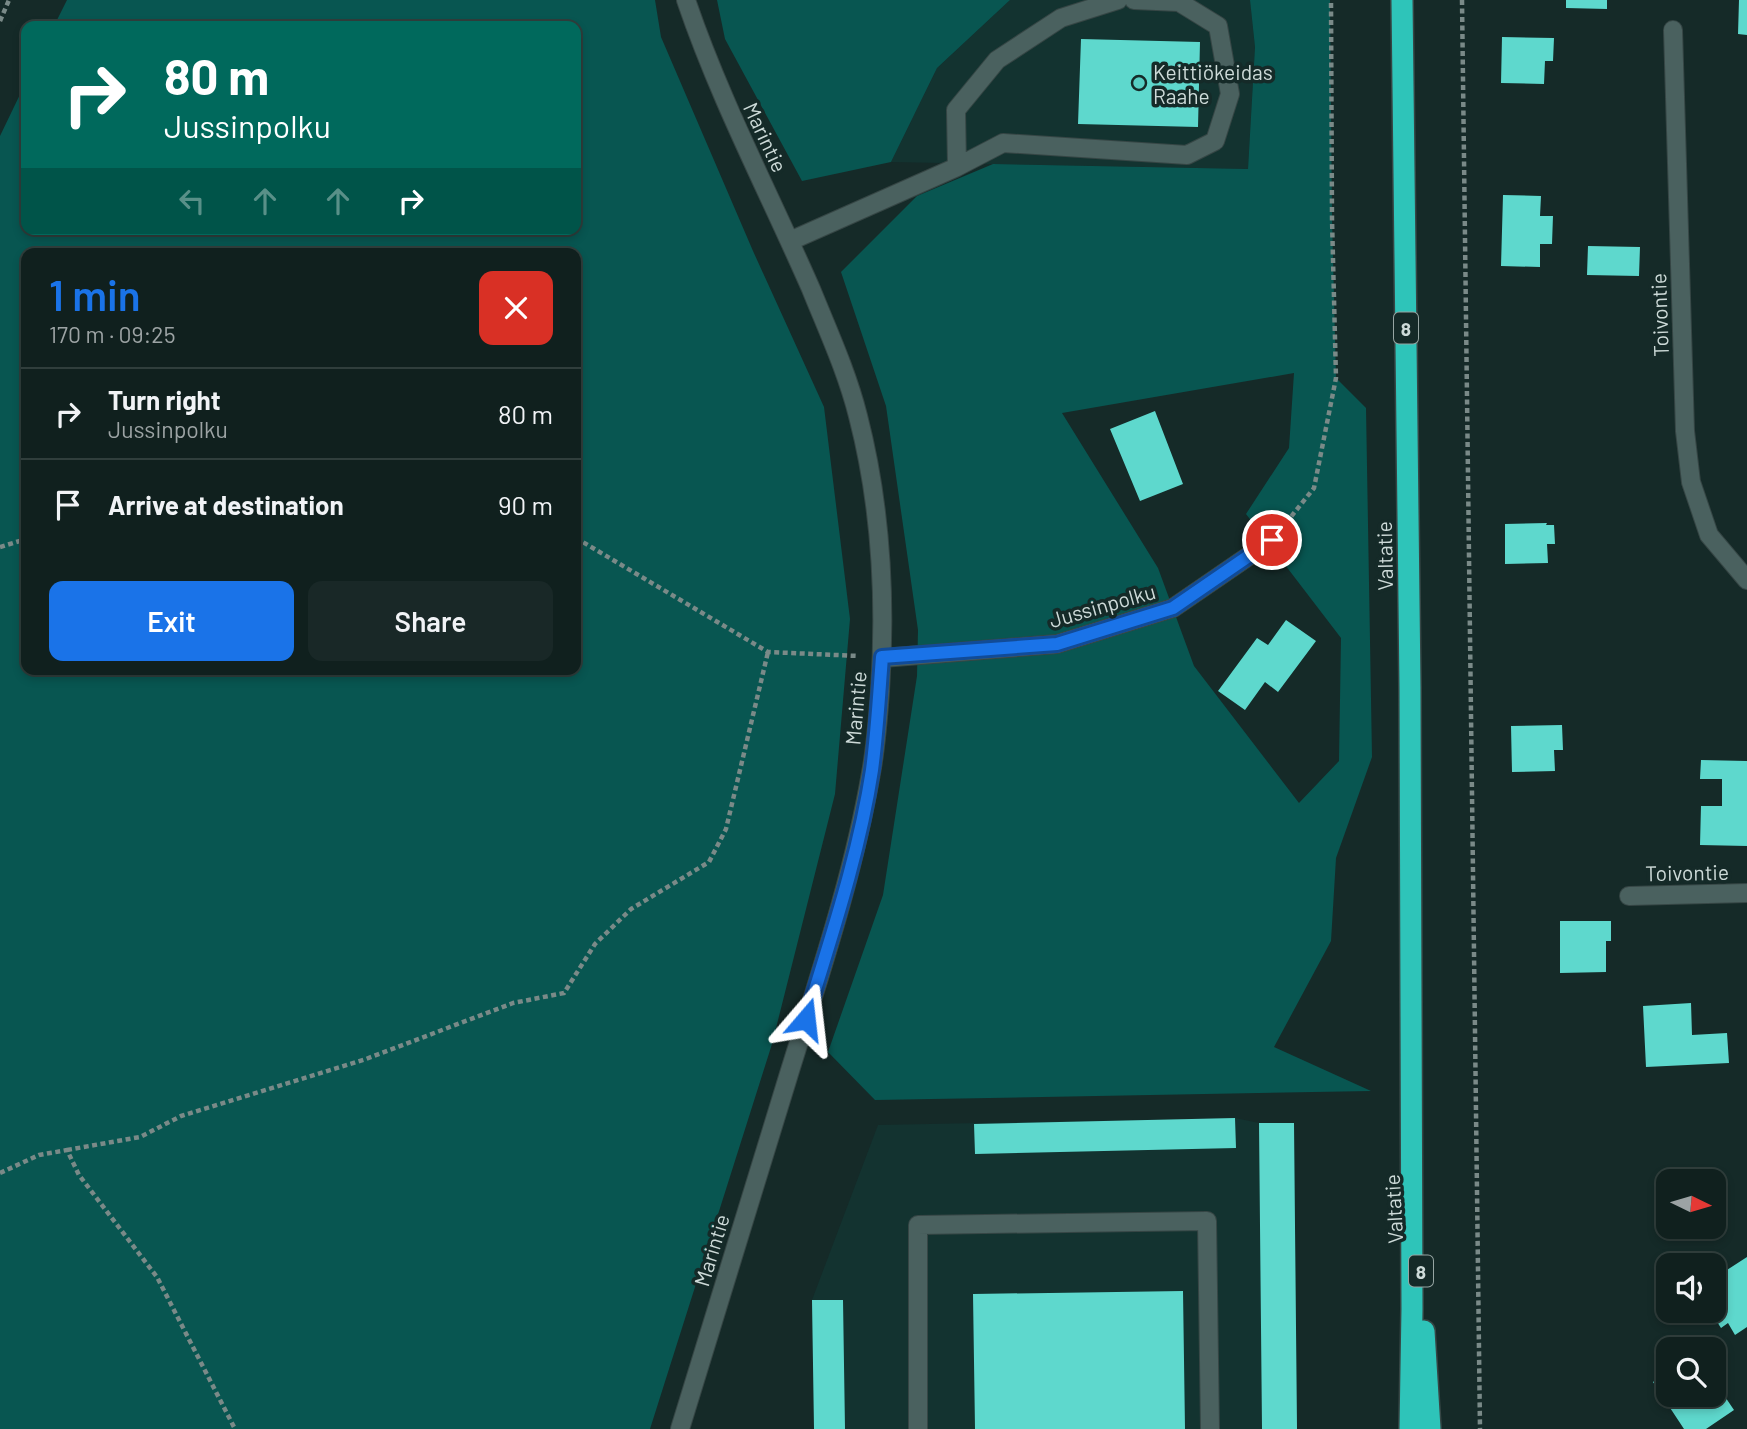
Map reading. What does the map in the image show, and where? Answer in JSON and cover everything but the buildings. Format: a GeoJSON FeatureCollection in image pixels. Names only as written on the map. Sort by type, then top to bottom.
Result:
{"type":"FeatureCollection","features":[{"type":"Feature","properties":{"kind":"highway","name":"Valtatie"},"geometry":{"type":"LineString","coordinates":[[1402,0],[1410,687],[1410,1429]]}},
{"type":"Feature","properties":{"kind":"highway","name":"Valtatie"},"geometry":{"type":"LineString","coordinates":[[1411,1112],[1430,1429]]}},
{"type":"Feature","properties":{"kind":"street","name":"Marintie"},"geometry":{"type":"LineString","coordinates":[[680,1429],[845,891],[872,771],[882,657],[878,533],[870,470],[857,412],[838,352],[790,241],[726,105],[702,49],[686,0]]}},
{"type":"Feature","properties":{"kind":"street"},"geometry":{"type":"LineString","coordinates":[[957,167],[956,110],[997,60],[1061,18],[1118,0]]}},
{"type":"Feature","properties":{"kind":"street"},"geometry":{"type":"LineString","coordinates":[[790,241],[957,167],[1003,143],[1188,155],[1216,141],[1230,94],[1218,26],[1179,2],[1134,0]]}},
{"type":"Feature","properties":{"kind":"street","name":"Toivontie"},"geometry":{"type":"LineString","coordinates":[[1673,30],[1685,431],[1691,482],[1709,535],[1747,580]]}},
{"type":"Feature","properties":{"kind":"street","name":"Jussinpolku"},"geometry":{"type":"LineString","coordinates":[[882,657],[1057,644],[1173,608],[1272,540]]}},
{"type":"Feature","properties":{"kind":"street","name":"Toivontie"},"geometry":{"type":"LineString","coordinates":[[1629,896],[1747,894]]}},
{"type":"Feature","properties":{"kind":"street"},"geometry":{"type":"LineString","coordinates":[[918,1429],[918,1225],[1207,1221],[1210,1429]]}},
{"type":"Feature","properties":{"kind":"path"},"geometry":{"type":"LineString","coordinates":[[0,21],[9,0]]}},
{"type":"Feature","properties":{"kind":"path"},"geometry":{"type":"LineString","coordinates":[[1272,540],[1314,488],[1336,378],[1331,0]]}},
{"type":"Feature","properties":{"kind":"path"},"geometry":{"type":"LineString","coordinates":[[1462,0],[1480,1429]]}},
{"type":"Feature","properties":{"kind":"path"},"geometry":{"type":"LineString","coordinates":[[0,547],[21,541]]}},
{"type":"Feature","properties":{"kind":"path"},"geometry":{"type":"LineString","coordinates":[[581,541],[768,652],[882,657]]}},
{"type":"Feature","properties":{"kind":"path"},"geometry":{"type":"LineString","coordinates":[[0,1173],[39,1155],[140,1137],[181,1116],[366,1059],[513,1003],[564,993],[595,944],[631,909],[709,862],[726,829],[768,652]]}},
{"type":"Feature","properties":{"kind":"path"},"geometry":{"type":"LineString","coordinates":[[67,1150],[79,1175],[157,1277],[235,1429]]}},
{"type":"Feature","properties":{"kind":"shaded area"},"geometry":{"type":"Polygon","coordinates":[[[67,0],[655,0],[661,37],[824,407],[850,619],[835,794],[772,1044],[650,1429],[0,1429],[0,136],[21,92],[21,235],[581,235],[581,21],[56,21],[67,0]]]}},
{"type":"Feature","properties":{"kind":"shaded area"},"geometry":{"type":"Polygon","coordinates":[[[717,0],[1010,0],[937,68],[891,162],[802,181],[725,39],[717,0]]]}},
{"type":"Feature","properties":{"kind":"shaded area"},"geometry":{"type":"Polygon","coordinates":[[[1010,0],[1250,0],[1255,47],[1248,169],[891,162],[937,68],[1010,0]]]}},
{"type":"Feature","properties":{"kind":"shaded area"},"geometry":{"type":"Polygon","coordinates":[[[1250,0],[1330,0],[1336,378],[1366,408],[1372,757],[1336,858],[1331,941],[1274,1047],[1371,1091],[875,1100],[828,1052],[883,895],[917,676],[918,630],[886,406],[841,272],[917,196],[993,164],[1248,169],[1255,47],[1250,0]],[[1294,373],[1062,413],[1158,568],[1194,666],[1299,803],[1339,761],[1341,638],[1246,514],[1289,448],[1294,373]]]}},
{"type":"Feature","properties":{"kind":"shaded area"},"geometry":{"type":"Polygon","coordinates":[[[1235,1118],[1259,1123],[1294,1123],[1297,1429],[814,1429],[812,1300],[878,1125],[1235,1118]]]}},
{"type":"Feature","properties":{"kind":"place","name":"Keittiökeidas Raahe"},"geometry":{"type":"Point","coordinates":[1139,83]}},
{"type":"Feature","properties":{"kind":"route"},"geometry":{"type":"LineString","coordinates":[[806,1019],[845,891],[872,771],[882,657],[1057,644],[1173,608],[1272,540]]}}]}
